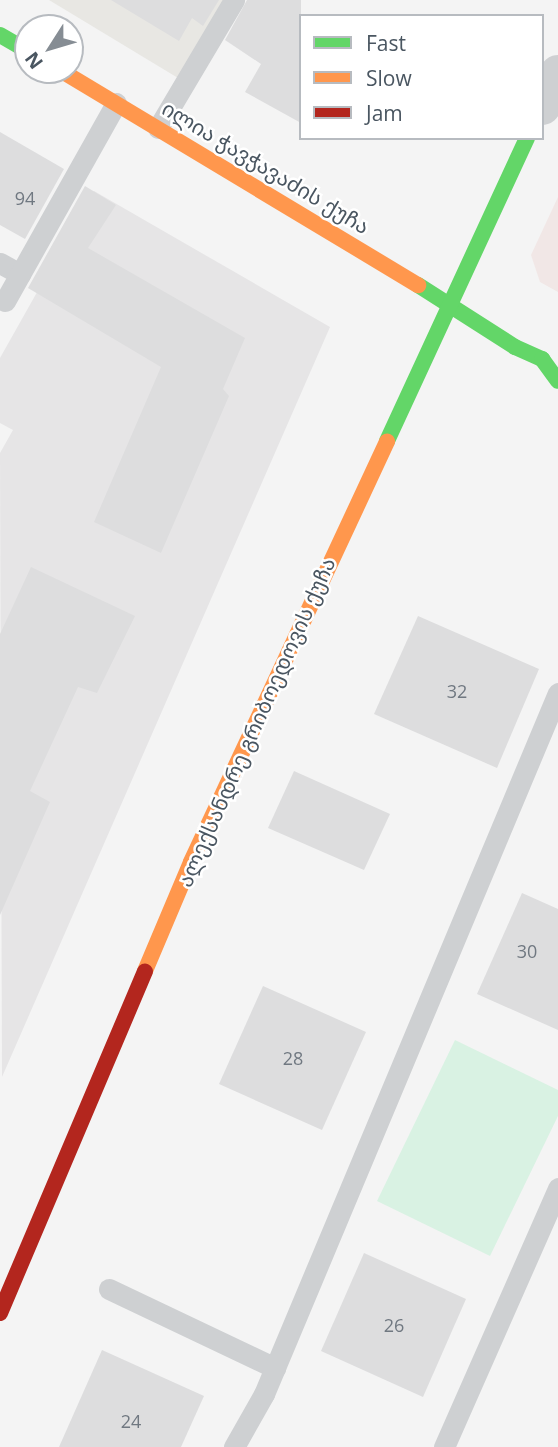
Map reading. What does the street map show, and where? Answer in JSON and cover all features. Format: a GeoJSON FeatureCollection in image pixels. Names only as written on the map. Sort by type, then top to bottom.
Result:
{"type":"FeatureCollection","features":[{"type":"Feature","properties":{"kind":"street"},"geometry":{"type":"LineString","coordinates":[[544,102],[558,74]]}},
{"type":"Feature","properties":{"kind":"street","name":"ილია ჭავჭავაძის ქუჩა"},"geometry":{"type":"LineString","coordinates":[[84,84],[449,303],[515,347],[550,359]]}},
{"type":"Feature","properties":{"kind":"street","name":"ალექსანდრე გრიბოედოვის ქუჩა"},"geometry":{"type":"LineString","coordinates":[[0,1312],[191,862],[526,140]]}},
{"type":"Feature","properties":{"kind":"street"},"geometry":{"type":"LineString","coordinates":[[550,359],[558,381]]}},
{"type":"Feature","properties":{"kind":"lane"},"geometry":{"type":"LineString","coordinates":[[158,128],[234,0]]}},
{"type":"Feature","properties":{"kind":"lane"},"geometry":{"type":"LineString","coordinates":[[5,301],[116,103]]}},
{"type":"Feature","properties":{"kind":"lane"},"geometry":{"type":"LineString","coordinates":[[0,263],[20,274]]}},
{"type":"Feature","properties":{"kind":"lane"},"geometry":{"type":"LineString","coordinates":[[234,1447],[275,1368],[552,725],[558,693]]}},
{"type":"Feature","properties":{"kind":"lane"},"geometry":{"type":"LineString","coordinates":[[444,1447],[549,1233],[558,1188]]}},
{"type":"Feature","properties":{"kind":"lane"},"geometry":{"type":"LineString","coordinates":[[108,1289],[275,1368]]}},
{"type":"Feature","properties":{"kind":"shaded area"},"geometry":{"type":"Polygon","coordinates":[[[49,0],[224,0],[178,78],[84,21],[84,14],[72,14],[49,0]]]}},
{"type":"Feature","properties":{"kind":"shaded area"},"geometry":{"type":"Polygon","coordinates":[[[94,191],[330,327],[2,1077],[0,453],[13,430],[0,423],[0,358],[94,191]]]}},
{"type":"Feature","properties":{"kind":"shaded area"},"geometry":{"type":"Polygon","coordinates":[[[558,197],[558,292],[540,282],[531,255],[558,197]]]}},
{"type":"Feature","properties":{"kind":"green space"},"geometry":{"type":"Polygon","coordinates":[[[455,1040],[558,1090],[558,1116],[490,1256],[377,1201],[455,1040]]]}},
{"type":"Feature","properties":{"kind":"building"},"geometry":{"type":"Polygon","coordinates":[[[111,0],[219,0],[203,26],[192,18],[179,41],[111,0]]]}},
{"type":"Feature","properties":{"kind":"building"},"geometry":{"type":"Polygon","coordinates":[[[247,0],[301,0],[299,122],[245,92],[261,64],[225,40],[247,0]]]}},
{"type":"Feature","properties":{"kind":"building"},"geometry":{"type":"Polygon","coordinates":[[[0,132],[64,169],[25,239],[0,225],[0,132]]]}},
{"type":"Feature","properties":{"kind":"building"},"geometry":{"type":"Polygon","coordinates":[[[85,186],[116,205],[88,248],[245,338],[223,389],[229,396],[161,553],[94,522],[161,367],[28,288],[85,186]]]}},
{"type":"Feature","properties":{"kind":"building"},"geometry":{"type":"Polygon","coordinates":[[[31,567],[135,616],[97,693],[78,687],[30,791],[50,802],[0,915],[0,634],[31,567]]]}},
{"type":"Feature","properties":{"kind":"building"},"geometry":{"type":"Polygon","coordinates":[[[418,616],[539,669],[497,768],[374,714],[418,616]]]}},
{"type":"Feature","properties":{"kind":"building"},"geometry":{"type":"Polygon","coordinates":[[[294,771],[390,814],[364,870],[268,828],[294,771]]]}},
{"type":"Feature","properties":{"kind":"building"},"geometry":{"type":"Polygon","coordinates":[[[522,893],[558,909],[558,1030],[477,994],[522,893]]]}},
{"type":"Feature","properties":{"kind":"building"},"geometry":{"type":"Polygon","coordinates":[[[263,986],[366,1032],[322,1130],[219,1084],[263,986]]]}},
{"type":"Feature","properties":{"kind":"building"},"geometry":{"type":"Polygon","coordinates":[[[364,1253],[466,1299],[423,1397],[321,1351],[364,1253]]]}},
{"type":"Feature","properties":{"kind":"building"},"geometry":{"type":"Polygon","coordinates":[[[102,1350],[204,1396],[181,1447],[59,1447],[102,1350]]]}},
{"type":"Feature","properties":{"kind":"traffic: fast"},"geometry":{"type":"LineString","coordinates":[[0,35],[14,43]]}},
{"type":"Feature","properties":{"kind":"traffic: fast"},"geometry":{"type":"LineString","coordinates":[[387,441],[526,140]]}},
{"type":"Feature","properties":{"kind":"traffic: fast"},"geometry":{"type":"LineString","coordinates":[[418,285],[515,347],[542,359],[558,381]]}},
{"type":"Feature","properties":{"kind":"traffic: slow"},"geometry":{"type":"LineString","coordinates":[[83,84],[418,285]]}},
{"type":"Feature","properties":{"kind":"traffic: slow"},"geometry":{"type":"LineString","coordinates":[[145,971],[191,862],[387,441]]}},
{"type":"Feature","properties":{"kind":"traffic: jam"},"geometry":{"type":"LineString","coordinates":[[0,1313],[145,971]]}}]}
